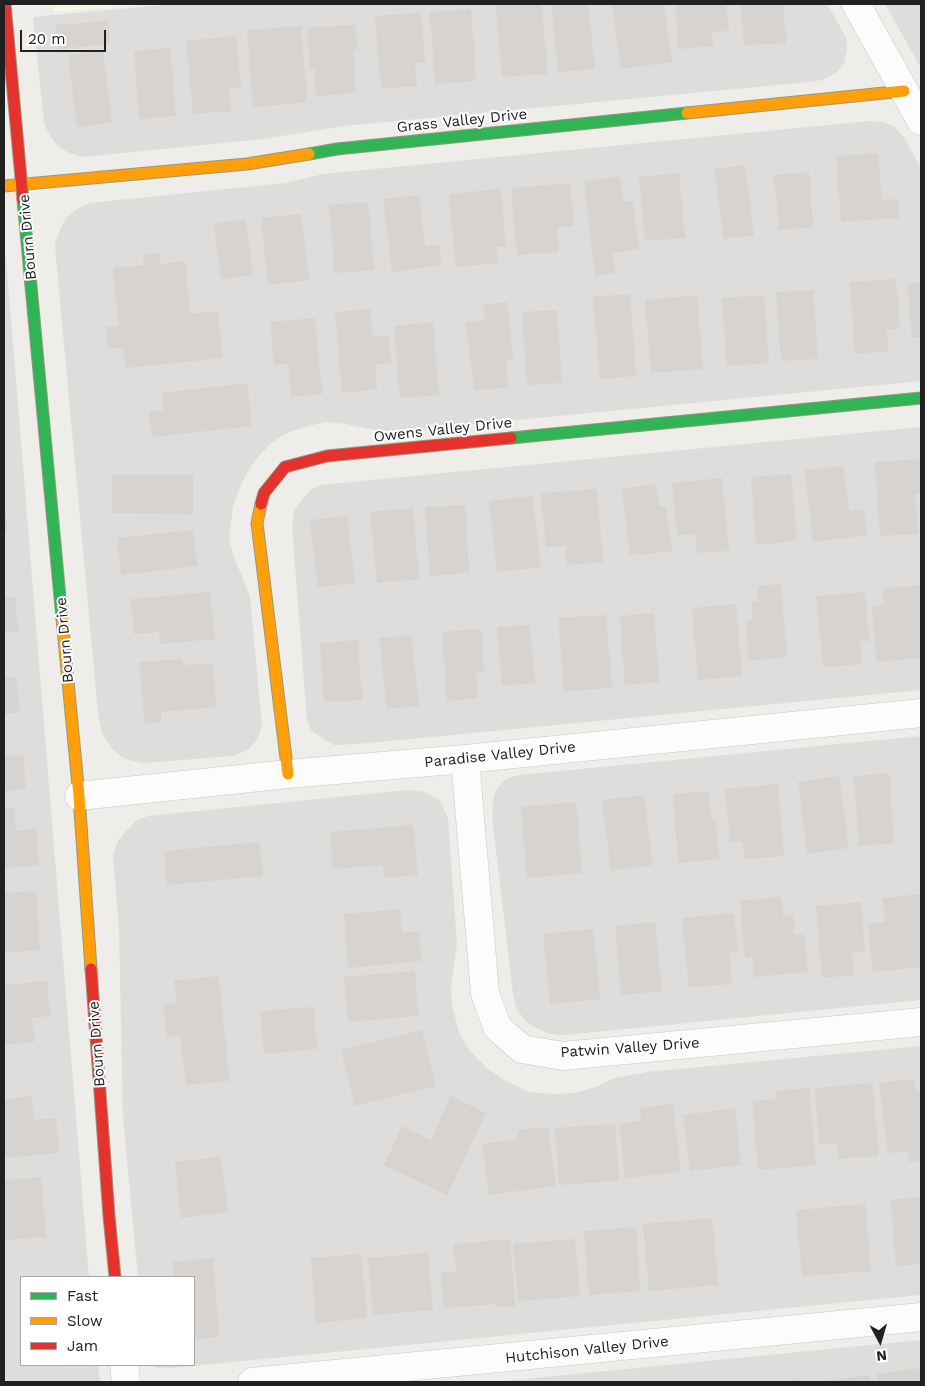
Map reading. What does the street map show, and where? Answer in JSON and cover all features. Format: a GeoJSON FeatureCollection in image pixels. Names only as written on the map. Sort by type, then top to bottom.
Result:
{"type":"FeatureCollection","features":[{"type":"Feature","properties":{"kind":"street","name":"Bourn Drive"},"geometry":{"type":"LineString","coordinates":[[5,4],[79,796],[115,1276]]}},
{"type":"Feature","properties":{"kind":"street"},"geometry":{"type":"LineString","coordinates":[[856,4],[921,121]]}},
{"type":"Feature","properties":{"kind":"street","name":"Grass Valley Drive"},"geometry":{"type":"LineString","coordinates":[[4,186],[248,164],[337,149],[904,91]]}},
{"type":"Feature","properties":{"kind":"street","name":"Owens Valley Drive"},"geometry":{"type":"LineString","coordinates":[[288,774],[257,522],[264,493],[285,468],[327,456],[921,398]]}},
{"type":"Feature","properties":{"kind":"street","name":"Paradise Valley Drive"},"geometry":{"type":"LineString","coordinates":[[79,796],[921,713]]}},
{"type":"Feature","properties":{"kind":"street","name":"Patwin Valley Drive"},"geometry":{"type":"LineString","coordinates":[[465,759],[485,992],[497,1027],[522,1049],[563,1056],[921,1022]]}},
{"type":"Feature","properties":{"kind":"street","name":"Hutchison Valley Drive"},"geometry":{"type":"LineString","coordinates":[[252,1382],[921,1317]]}},
{"type":"Feature","properties":{"kind":"street"},"geometry":{"type":"LineString","coordinates":[[124,1366],[126,1382]]}},
{"type":"Feature","properties":{"kind":"shaded area"},"geometry":{"type":"Polygon","coordinates":[[[55,4],[148,4],[53,12],[55,4]]]}},
{"type":"Feature","properties":{"kind":"shaded area"},"geometry":{"type":"Polygon","coordinates":[[[173,4],[827,4],[846,37],[847,49],[844,64],[836,73],[822,80],[809,82],[344,126],[263,139],[84,157],[69,153],[57,145],[44,123],[33,17],[173,4]]]}},
{"type":"Feature","properties":{"kind":"shaded area"},"geometry":{"type":"Polygon","coordinates":[[[885,4],[921,4],[921,68],[885,4]]]}},
{"type":"Feature","properties":{"kind":"shaded area"},"geometry":{"type":"Polygon","coordinates":[[[870,121],[884,122],[895,127],[905,139],[921,168],[921,381],[393,432],[326,422],[287,433],[271,443],[255,460],[242,482],[233,506],[229,538],[233,555],[250,596],[262,726],[257,740],[248,750],[233,756],[144,763],[125,759],[112,749],[102,733],[98,713],[56,258],[55,243],[66,218],[77,209],[90,203],[285,183],[323,174],[870,121]]]}},
{"type":"Feature","properties":{"kind":"shaded area"},"geometry":{"type":"Polygon","coordinates":[[[4,249],[89,1276],[20,1276],[20,1366],[98,1366],[100,1382],[4,1382],[4,249]]]}},
{"type":"Feature","properties":{"kind":"shaded area"},"geometry":{"type":"Polygon","coordinates":[[[921,427],[921,690],[358,744],[334,745],[311,730],[307,720],[292,527],[294,511],[311,490],[320,485],[921,427]]]}},
{"type":"Feature","properties":{"kind":"shaded area"},"geometry":{"type":"Polygon","coordinates":[[[921,736],[921,1000],[565,1035],[549,1034],[534,1027],[524,1019],[516,1008],[492,817],[495,792],[508,778],[519,775],[921,736]]]}},
{"type":"Feature","properties":{"kind":"shaded area"},"geometry":{"type":"Polygon","coordinates":[[[407,790],[425,792],[440,801],[448,818],[457,943],[451,987],[452,1005],[459,1033],[470,1051],[487,1068],[504,1080],[529,1092],[574,1093],[596,1087],[614,1078],[647,1072],[921,1046],[921,1295],[195,1366],[195,1276],[138,1276],[123,1118],[119,928],[113,857],[118,841],[135,821],[148,816],[407,790]]]}},
{"type":"Feature","properties":{"kind":"shaded area"},"geometry":{"type":"Polygon","coordinates":[[[921,1340],[921,1382],[494,1382],[921,1340]]]}},
{"type":"Feature","properties":{"kind":"shaded area"},"geometry":{"type":"Polygon","coordinates":[[[153,1366],[192,1366],[171,1368],[153,1366]]]}},
{"type":"Feature","properties":{"kind":"building"},"geometry":{"type":"Polygon","coordinates":[[[542,4],[547,74],[502,77],[496,6],[542,4]]]}},
{"type":"Feature","properties":{"kind":"building"},"geometry":{"type":"Polygon","coordinates":[[[551,4],[588,4],[595,69],[558,72],[551,4]]]}},
{"type":"Feature","properties":{"kind":"building"},"geometry":{"type":"Polygon","coordinates":[[[612,4],[664,4],[672,62],[621,69],[612,4]]]}},
{"type":"Feature","properties":{"kind":"building"},"geometry":{"type":"Polygon","coordinates":[[[675,4],[726,4],[729,31],[712,32],[713,46],[679,49],[675,4]]]}},
{"type":"Feature","properties":{"kind":"building"},"geometry":{"type":"Polygon","coordinates":[[[741,4],[783,4],[786,43],[744,45],[741,4]]]}},
{"type":"Feature","properties":{"kind":"building"},"geometry":{"type":"Polygon","coordinates":[[[471,9],[476,81],[435,84],[430,12],[471,9]]]}},
{"type":"Feature","properties":{"kind":"building"},"geometry":{"type":"Polygon","coordinates":[[[421,13],[425,62],[415,63],[417,86],[381,89],[375,16],[421,13]]]}},
{"type":"Feature","properties":{"kind":"building"},"geometry":{"type":"Polygon","coordinates":[[[108,21],[110,44],[58,49],[56,25],[108,21]]]}},
{"type":"Feature","properties":{"kind":"building"},"geometry":{"type":"Polygon","coordinates":[[[356,25],[357,50],[353,50],[356,93],[316,96],[315,70],[310,70],[307,27],[356,25]]]}},
{"type":"Feature","properties":{"kind":"building"},"geometry":{"type":"Polygon","coordinates":[[[301,26],[307,102],[253,107],[247,30],[301,26]]]}},
{"type":"Feature","properties":{"kind":"building"},"geometry":{"type":"Polygon","coordinates":[[[236,36],[241,87],[229,89],[231,111],[193,114],[186,41],[236,36]]]}},
{"type":"Feature","properties":{"kind":"building"},"geometry":{"type":"Polygon","coordinates":[[[170,48],[176,116],[139,119],[134,51],[170,48]]]}},
{"type":"Feature","properties":{"kind":"building"},"geometry":{"type":"Polygon","coordinates":[[[103,51],[112,122],[77,127],[68,55],[103,51]]]}},
{"type":"Feature","properties":{"kind":"building"},"geometry":{"type":"Polygon","coordinates":[[[878,153],[882,200],[898,199],[899,218],[841,222],[836,156],[878,153]]]}},
{"type":"Feature","properties":{"kind":"building"},"geometry":{"type":"Polygon","coordinates":[[[745,165],[754,235],[724,239],[714,169],[745,165]]]}},
{"type":"Feature","properties":{"kind":"building"},"geometry":{"type":"Polygon","coordinates":[[[809,172],[813,227],[779,230],[774,175],[809,172]]]}},
{"type":"Feature","properties":{"kind":"building"},"geometry":{"type":"Polygon","coordinates":[[[679,173],[685,238],[645,241],[639,177],[679,173]]]}},
{"type":"Feature","properties":{"kind":"building"},"geometry":{"type":"Polygon","coordinates":[[[620,177],[623,202],[633,201],[639,249],[612,253],[615,273],[595,276],[584,181],[620,177]]]}},
{"type":"Feature","properties":{"kind":"building"},"geometry":{"type":"Polygon","coordinates":[[[570,183],[574,226],[557,228],[559,252],[517,255],[511,188],[570,183]]]}},
{"type":"Feature","properties":{"kind":"building"},"geometry":{"type":"Polygon","coordinates":[[[501,189],[506,247],[496,247],[498,263],[456,267],[449,194],[501,189]]]}},
{"type":"Feature","properties":{"kind":"building"},"geometry":{"type":"Polygon","coordinates":[[[419,195],[425,246],[439,245],[442,265],[392,272],[383,199],[419,195]]]}},
{"type":"Feature","properties":{"kind":"building"},"geometry":{"type":"Polygon","coordinates":[[[368,202],[374,270],[335,273],[329,205],[368,202]]]}},
{"type":"Feature","properties":{"kind":"building"},"geometry":{"type":"Polygon","coordinates":[[[301,214],[309,280],[268,285],[261,218],[301,214]]]}},
{"type":"Feature","properties":{"kind":"building"},"geometry":{"type":"Polygon","coordinates":[[[246,219],[253,275],[221,279],[214,224],[246,219]]]}},
{"type":"Feature","properties":{"kind":"building"},"geometry":{"type":"Polygon","coordinates":[[[159,253],[160,264],[185,261],[190,314],[218,311],[223,358],[125,368],[123,347],[108,349],[106,327],[119,326],[113,268],[144,265],[143,255],[159,253]]]}},
{"type":"Feature","properties":{"kind":"building"},"geometry":{"type":"Polygon","coordinates":[[[896,279],[900,329],[887,330],[888,351],[855,354],[850,282],[896,279]]]}},
{"type":"Feature","properties":{"kind":"building"},"geometry":{"type":"Polygon","coordinates":[[[921,282],[921,337],[912,338],[907,283],[921,282]]]}},
{"type":"Feature","properties":{"kind":"building"},"geometry":{"type":"Polygon","coordinates":[[[813,290],[818,359],[781,361],[776,292],[813,290]]]}},
{"type":"Feature","properties":{"kind":"building"},"geometry":{"type":"Polygon","coordinates":[[[630,294],[636,376],[600,379],[593,297],[630,294]]]}},
{"type":"Feature","properties":{"kind":"building"},"geometry":{"type":"Polygon","coordinates":[[[697,295],[703,369],[651,373],[645,300],[697,295]]]}},
{"type":"Feature","properties":{"kind":"building"},"geometry":{"type":"Polygon","coordinates":[[[764,295],[769,363],[727,366],[722,298],[764,295]]]}},
{"type":"Feature","properties":{"kind":"building"},"geometry":{"type":"Polygon","coordinates":[[[507,302],[513,359],[506,360],[508,387],[474,391],[466,322],[485,320],[483,305],[507,302]]]}},
{"type":"Feature","properties":{"kind":"building"},"geometry":{"type":"Polygon","coordinates":[[[370,309],[373,337],[389,336],[391,363],[375,364],[377,389],[342,393],[335,312],[370,309]]]}},
{"type":"Feature","properties":{"kind":"building"},"geometry":{"type":"Polygon","coordinates":[[[557,310],[562,383],[527,385],[522,312],[557,310]]]}},
{"type":"Feature","properties":{"kind":"building"},"geometry":{"type":"Polygon","coordinates":[[[315,318],[322,394],[291,397],[288,364],[274,365],[270,322],[315,318]]]}},
{"type":"Feature","properties":{"kind":"building"},"geometry":{"type":"Polygon","coordinates":[[[433,322],[439,395],[400,398],[394,326],[433,322]]]}},
{"type":"Feature","properties":{"kind":"building"},"geometry":{"type":"Polygon","coordinates":[[[247,383],[252,426],[152,437],[149,412],[164,410],[162,393],[247,383]]]}},
{"type":"Feature","properties":{"kind":"building"},"geometry":{"type":"Polygon","coordinates":[[[921,459],[921,493],[915,494],[918,534],[880,536],[875,462],[921,459]]]}},
{"type":"Feature","properties":{"kind":"building"},"geometry":{"type":"Polygon","coordinates":[[[843,466],[849,511],[864,510],[867,535],[813,542],[805,470],[843,466]]]}},
{"type":"Feature","properties":{"kind":"building"},"geometry":{"type":"Polygon","coordinates":[[[791,474],[797,541],[756,545],[751,477],[791,474]]]}},
{"type":"Feature","properties":{"kind":"building"},"geometry":{"type":"Polygon","coordinates":[[[112,475],[193,475],[193,514],[112,513],[112,475]]]}},
{"type":"Feature","properties":{"kind":"building"},"geometry":{"type":"Polygon","coordinates":[[[722,478],[729,551],[697,553],[695,534],[677,535],[672,483],[722,478]]]}},
{"type":"Feature","properties":{"kind":"building"},"geometry":{"type":"Polygon","coordinates":[[[656,484],[659,507],[666,506],[672,551],[630,555],[622,489],[656,484]]]}},
{"type":"Feature","properties":{"kind":"building"},"geometry":{"type":"Polygon","coordinates":[[[597,489],[603,562],[567,565],[566,546],[546,547],[541,493],[597,489]]]}},
{"type":"Feature","properties":{"kind":"building"},"geometry":{"type":"Polygon","coordinates":[[[532,496],[541,567],[497,572],[489,501],[532,496]]]}},
{"type":"Feature","properties":{"kind":"building"},"geometry":{"type":"Polygon","coordinates":[[[5,504],[7,532],[4,532],[5,504]]]}},
{"type":"Feature","properties":{"kind":"building"},"geometry":{"type":"Polygon","coordinates":[[[465,505],[469,573],[430,576],[425,507],[465,505]]]}},
{"type":"Feature","properties":{"kind":"building"},"geometry":{"type":"Polygon","coordinates":[[[413,508],[419,579],[377,583],[370,512],[413,508]]]}},
{"type":"Feature","properties":{"kind":"building"},"geometry":{"type":"Polygon","coordinates":[[[347,516],[355,583],[318,587],[310,520],[347,516]]]}},
{"type":"Feature","properties":{"kind":"building"},"geometry":{"type":"Polygon","coordinates":[[[193,530],[197,566],[121,575],[117,538],[193,530]]]}},
{"type":"Feature","properties":{"kind":"building"},"geometry":{"type":"Polygon","coordinates":[[[781,584],[787,657],[749,661],[746,621],[753,620],[752,602],[758,602],[757,586],[781,584]]]}},
{"type":"Feature","properties":{"kind":"building"},"geometry":{"type":"Polygon","coordinates":[[[921,585],[921,658],[877,662],[872,607],[884,605],[883,588],[921,585]]]}},
{"type":"Feature","properties":{"kind":"building"},"geometry":{"type":"Polygon","coordinates":[[[210,592],[215,639],[160,644],[159,632],[134,634],[131,599],[210,592]]]}},
{"type":"Feature","properties":{"kind":"building"},"geometry":{"type":"Polygon","coordinates":[[[865,592],[869,641],[860,641],[862,664],[823,667],[816,596],[865,592]]]}},
{"type":"Feature","properties":{"kind":"building"},"geometry":{"type":"Polygon","coordinates":[[[15,597],[18,632],[4,633],[4,598],[15,597]]]}},
{"type":"Feature","properties":{"kind":"building"},"geometry":{"type":"Polygon","coordinates":[[[736,604],[742,676],[698,680],[692,608],[736,604]]]}},
{"type":"Feature","properties":{"kind":"building"},"geometry":{"type":"Polygon","coordinates":[[[654,613],[659,682],[625,685],[620,616],[654,613]]]}},
{"type":"Feature","properties":{"kind":"building"},"geometry":{"type":"Polygon","coordinates":[[[606,615],[612,688],[564,691],[558,618],[606,615]]]}},
{"type":"Feature","properties":{"kind":"building"},"geometry":{"type":"Polygon","coordinates":[[[530,625],[535,683],[502,686],[497,627],[530,625]]]}},
{"type":"Feature","properties":{"kind":"building"},"geometry":{"type":"Polygon","coordinates":[[[481,629],[484,672],[476,672],[478,698],[447,701],[442,632],[481,629]]]}},
{"type":"Feature","properties":{"kind":"building"},"geometry":{"type":"Polygon","coordinates":[[[411,635],[419,706],[387,709],[379,638],[411,635]]]}},
{"type":"Feature","properties":{"kind":"building"},"geometry":{"type":"Polygon","coordinates":[[[358,640],[362,700],[324,702],[320,643],[358,640]]]}},
{"type":"Feature","properties":{"kind":"building"},"geometry":{"type":"Polygon","coordinates":[[[182,659],[183,665],[213,663],[216,707],[161,712],[161,722],[145,724],[139,662],[182,659]]]}},
{"type":"Feature","properties":{"kind":"building"},"geometry":{"type":"Polygon","coordinates":[[[16,677],[20,712],[4,714],[4,678],[16,677]]]}},
{"type":"Feature","properties":{"kind":"building"},"geometry":{"type":"Polygon","coordinates":[[[23,755],[26,789],[4,791],[4,756],[23,755]]]}},
{"type":"Feature","properties":{"kind":"building"},"geometry":{"type":"Polygon","coordinates":[[[889,773],[894,843],[859,846],[854,776],[889,773]]]}},
{"type":"Feature","properties":{"kind":"building"},"geometry":{"type":"Polygon","coordinates":[[[839,776],[849,848],[807,854],[798,782],[839,776]]]}},
{"type":"Feature","properties":{"kind":"building"},"geometry":{"type":"Polygon","coordinates":[[[778,784],[784,856],[744,859],[743,841],[730,842],[725,789],[778,784]]]}},
{"type":"Feature","properties":{"kind":"building"},"geometry":{"type":"Polygon","coordinates":[[[708,791],[711,819],[715,819],[719,859],[678,863],[673,794],[708,791]]]}},
{"type":"Feature","properties":{"kind":"building"},"geometry":{"type":"Polygon","coordinates":[[[644,795],[653,865],[611,871],[602,800],[644,795]]]}},
{"type":"Feature","properties":{"kind":"building"},"geometry":{"type":"Polygon","coordinates":[[[576,802],[582,873],[527,878],[521,807],[576,802]]]}},
{"type":"Feature","properties":{"kind":"building"},"geometry":{"type":"Polygon","coordinates":[[[14,807],[16,831],[36,829],[39,865],[4,868],[4,808],[14,807]]]}},
{"type":"Feature","properties":{"kind":"building"},"geometry":{"type":"Polygon","coordinates":[[[413,825],[418,875],[384,878],[383,865],[333,869],[330,832],[413,825]]]}},
{"type":"Feature","properties":{"kind":"building"},"geometry":{"type":"Polygon","coordinates":[[[259,842],[263,876],[167,885],[164,851],[259,842]]]}},
{"type":"Feature","properties":{"kind":"building"},"geometry":{"type":"Polygon","coordinates":[[[36,891],[40,950],[4,953],[4,893],[36,891]]]}},
{"type":"Feature","properties":{"kind":"building"},"geometry":{"type":"Polygon","coordinates":[[[921,894],[921,967],[873,972],[868,924],[885,922],[883,898],[921,894]]]}},
{"type":"Feature","properties":{"kind":"building"},"geometry":{"type":"Polygon","coordinates":[[[781,897],[783,916],[793,915],[794,935],[804,934],[808,972],[754,977],[752,957],[745,958],[740,901],[781,897]]]}},
{"type":"Feature","properties":{"kind":"building"},"geometry":{"type":"Polygon","coordinates":[[[861,902],[865,952],[852,953],[854,975],[822,978],[816,906],[861,902]]]}},
{"type":"Feature","properties":{"kind":"building"},"geometry":{"type":"Polygon","coordinates":[[[400,909],[402,933],[419,931],[421,961],[348,968],[344,914],[400,909]]]}},
{"type":"Feature","properties":{"kind":"building"},"geometry":{"type":"Polygon","coordinates":[[[734,913],[738,951],[729,952],[732,984],[689,987],[682,918],[734,913]]]}},
{"type":"Feature","properties":{"kind":"building"},"geometry":{"type":"Polygon","coordinates":[[[655,922],[662,991],[621,995],[615,926],[655,922]]]}},
{"type":"Feature","properties":{"kind":"building"},"geometry":{"type":"Polygon","coordinates":[[[593,929],[600,999],[550,1004],[543,934],[593,929]]]}},
{"type":"Feature","properties":{"kind":"building"},"geometry":{"type":"Polygon","coordinates":[[[415,971],[418,1016],[348,1022],[344,977],[415,971]]]}},
{"type":"Feature","properties":{"kind":"building"},"geometry":{"type":"Polygon","coordinates":[[[219,976],[229,1081],[186,1085],[180,1036],[167,1037],[163,1004],[177,1003],[174,981],[219,976]]]}},
{"type":"Feature","properties":{"kind":"building"},"geometry":{"type":"Polygon","coordinates":[[[47,981],[50,1016],[32,1018],[34,1042],[4,1045],[4,985],[47,981]]]}},
{"type":"Feature","properties":{"kind":"building"},"geometry":{"type":"Polygon","coordinates":[[[313,1007],[317,1049],[264,1054],[260,1011],[313,1007]]]}},
{"type":"Feature","properties":{"kind":"building"},"geometry":{"type":"Polygon","coordinates":[[[422,1030],[436,1086],[355,1106],[341,1050],[422,1030]]]}},
{"type":"Feature","properties":{"kind":"building"},"geometry":{"type":"Polygon","coordinates":[[[914,1079],[915,1091],[921,1091],[921,1160],[909,1162],[908,1151],[888,1153],[879,1083],[914,1079]]]}},
{"type":"Feature","properties":{"kind":"building"},"geometry":{"type":"Polygon","coordinates":[[[872,1083],[879,1156],[838,1159],[837,1143],[819,1144],[815,1088],[872,1083]]]}},
{"type":"Feature","properties":{"kind":"building"},"geometry":{"type":"Polygon","coordinates":[[[809,1088],[816,1165],[758,1170],[752,1101],[776,1099],[775,1091],[809,1088]]]}},
{"type":"Feature","properties":{"kind":"building"},"geometry":{"type":"Polygon","coordinates":[[[32,1096],[34,1120],[56,1118],[59,1153],[4,1158],[4,1099],[32,1096]]]}},
{"type":"Feature","properties":{"kind":"building"},"geometry":{"type":"Polygon","coordinates":[[[451,1096],[486,1113],[447,1195],[384,1165],[402,1126],[431,1140],[451,1096]]]}},
{"type":"Feature","properties":{"kind":"building"},"geometry":{"type":"Polygon","coordinates":[[[673,1104],[681,1172],[625,1178],[619,1123],[641,1121],[640,1108],[673,1104]]]}},
{"type":"Feature","properties":{"kind":"building"},"geometry":{"type":"Polygon","coordinates":[[[735,1108],[741,1165],[690,1171],[683,1115],[735,1108]]]}},
{"type":"Feature","properties":{"kind":"building"},"geometry":{"type":"Polygon","coordinates":[[[615,1124],[619,1181],[559,1185],[555,1128],[615,1124]]]}},
{"type":"Feature","properties":{"kind":"building"},"geometry":{"type":"Polygon","coordinates":[[[548,1127],[556,1186],[489,1195],[482,1144],[518,1139],[517,1130],[548,1127]]]}},
{"type":"Feature","properties":{"kind":"building"},"geometry":{"type":"Polygon","coordinates":[[[221,1157],[228,1212],[181,1218],[175,1162],[221,1157]]]}},
{"type":"Feature","properties":{"kind":"building"},"geometry":{"type":"Polygon","coordinates":[[[41,1177],[46,1237],[4,1240],[4,1180],[41,1177]]]}},
{"type":"Feature","properties":{"kind":"building"},"geometry":{"type":"Polygon","coordinates":[[[921,1197],[921,1264],[896,1266],[891,1200],[921,1197]]]}},
{"type":"Feature","properties":{"kind":"building"},"geometry":{"type":"Polygon","coordinates":[[[865,1204],[871,1271],[802,1276],[796,1210],[865,1204]]]}},
{"type":"Feature","properties":{"kind":"building"},"geometry":{"type":"Polygon","coordinates":[[[712,1218],[718,1285],[649,1291],[643,1224],[712,1218]]]}},
{"type":"Feature","properties":{"kind":"building"},"geometry":{"type":"Polygon","coordinates":[[[636,1227],[640,1291],[589,1295],[584,1231],[636,1227]]]}},
{"type":"Feature","properties":{"kind":"building"},"geometry":{"type":"Polygon","coordinates":[[[510,1239],[515,1306],[495,1307],[495,1304],[444,1308],[441,1273],[456,1272],[454,1244],[510,1239]]]}},
{"type":"Feature","properties":{"kind":"building"},"geometry":{"type":"Polygon","coordinates":[[[575,1239],[580,1296],[518,1301],[513,1244],[575,1239]]]}},
{"type":"Feature","properties":{"kind":"building"},"geometry":{"type":"Polygon","coordinates":[[[428,1253],[433,1310],[373,1315],[368,1258],[428,1253]]]}},
{"type":"Feature","properties":{"kind":"building"},"geometry":{"type":"Polygon","coordinates":[[[361,1254],[367,1318],[316,1323],[311,1258],[361,1254]]]}},
{"type":"Feature","properties":{"kind":"building"},"geometry":{"type":"Polygon","coordinates":[[[213,1258],[219,1337],[195,1339],[195,1276],[174,1276],[172,1262],[213,1258]]]}},
{"type":"Feature","properties":{"kind":"building"},"geometry":{"type":"Polygon","coordinates":[[[921,1368],[921,1382],[878,1382],[877,1374],[921,1368]]]}},
{"type":"Feature","properties":{"kind":"building"},"geometry":{"type":"Polygon","coordinates":[[[870,1375],[871,1382],[824,1382],[824,1381],[870,1375]]]}},
{"type":"Feature","properties":{"kind":"building"},"geometry":{"type":"Polygon","coordinates":[[[800,1379],[801,1382],[788,1382],[788,1381],[800,1379]]]}},
{"type":"Feature","properties":{"kind":"traffic: fast"},"geometry":{"type":"LineString","coordinates":[[309,154],[337,149],[687,113]]}},
{"type":"Feature","properties":{"kind":"traffic: fast"},"geometry":{"type":"LineString","coordinates":[[23,200],[62,619]]}},
{"type":"Feature","properties":{"kind":"traffic: fast"},"geometry":{"type":"LineString","coordinates":[[511,438],[921,398]]}},
{"type":"Feature","properties":{"kind":"traffic: slow"},"geometry":{"type":"LineString","coordinates":[[687,113],[904,91]]}},
{"type":"Feature","properties":{"kind":"traffic: slow"},"geometry":{"type":"LineString","coordinates":[[4,186],[247,164],[309,154]]}},
{"type":"Feature","properties":{"kind":"traffic: slow"},"geometry":{"type":"LineString","coordinates":[[261,504],[257,523],[288,774]]}},
{"type":"Feature","properties":{"kind":"traffic: slow"},"geometry":{"type":"LineString","coordinates":[[62,619],[79,796],[91,969]]}},
{"type":"Feature","properties":{"kind":"traffic: jam"},"geometry":{"type":"LineString","coordinates":[[5,4],[23,200]]}},
{"type":"Feature","properties":{"kind":"traffic: jam"},"geometry":{"type":"LineString","coordinates":[[261,504],[264,493],[285,467],[327,456],[511,438]]}},
{"type":"Feature","properties":{"kind":"traffic: jam"},"geometry":{"type":"LineString","coordinates":[[91,969],[115,1276]]}}]}
